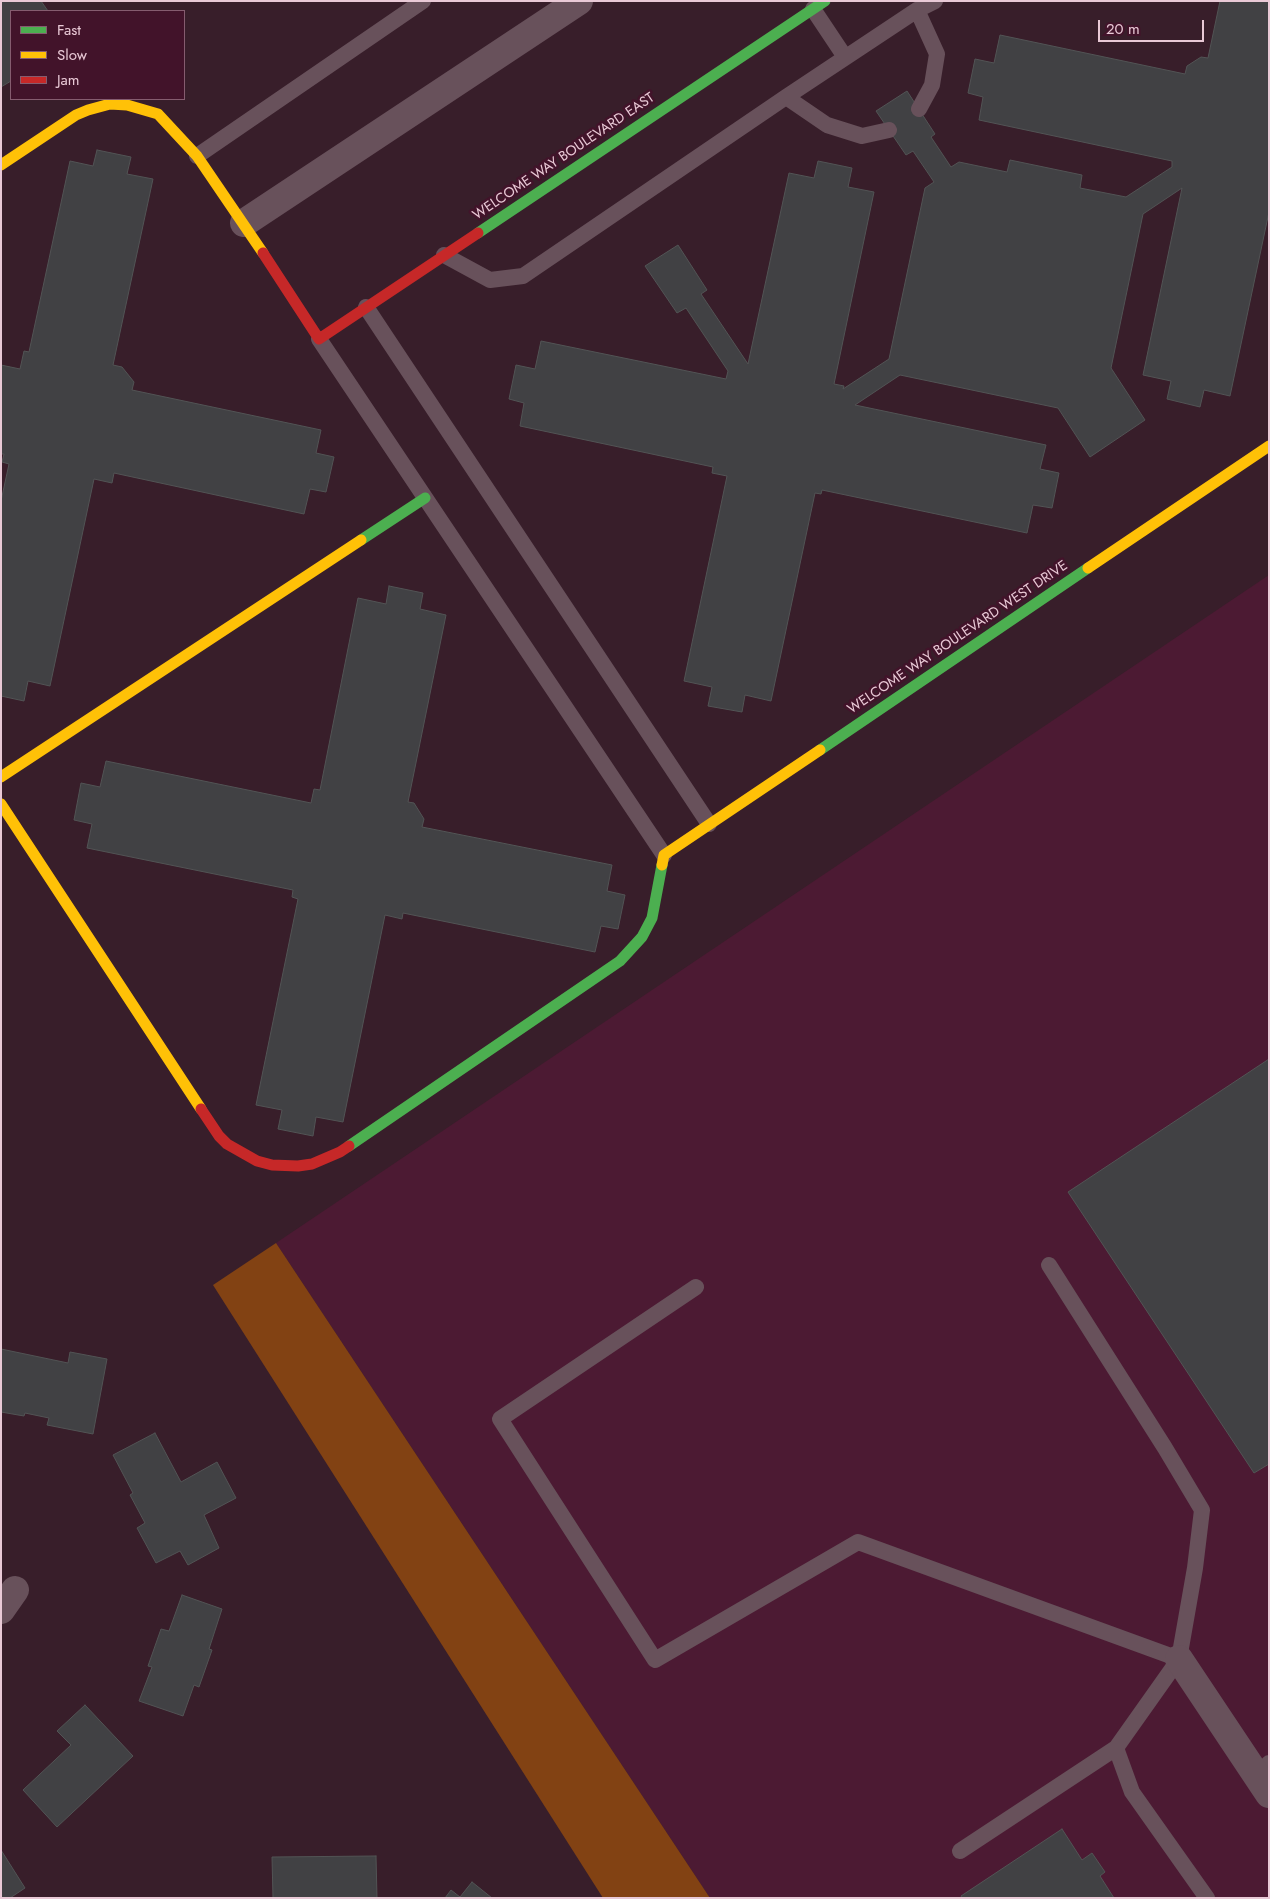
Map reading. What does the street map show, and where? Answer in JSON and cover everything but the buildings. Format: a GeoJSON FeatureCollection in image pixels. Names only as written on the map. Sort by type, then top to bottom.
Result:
{"type":"FeatureCollection","features":[{"type":"Feature","properties":{"kind":"street"},"geometry":{"type":"LineString","coordinates":[[244,223],[579,1]]}},
{"type":"Feature","properties":{"kind":"street","name":"WELCOME WAY BOULEVARD EAST"},"geometry":{"type":"LineString","coordinates":[[319,339],[815,4]]}},
{"type":"Feature","properties":{"kind":"street"},"geometry":{"type":"LineString","coordinates":[[1,165],[76,115],[88,110],[110,104],[127,105],[158,114],[197,156],[244,223],[319,339]]}},
{"type":"Feature","properties":{"kind":"street","name":"WELCOME WAY BOULEVARD WEST DRIVE"},"geometry":{"type":"LineString","coordinates":[[664,855],[1269,446]]}},
{"type":"Feature","properties":{"kind":"street"},"geometry":{"type":"LineString","coordinates":[[1,777],[425,498]]}},
{"type":"Feature","properties":{"kind":"street"},"geometry":{"type":"LineString","coordinates":[[1,804],[218,1136],[226,1144],[243,1154],[272,1165],[298,1166],[312,1164],[340,1152],[612,968],[642,937],[652,918],[664,855]]}},
{"type":"Feature","properties":{"kind":"street"},"geometry":{"type":"LineString","coordinates":[[1179,1660],[1265,1778]]}},
{"type":"Feature","properties":{"kind":"lane"},"geometry":{"type":"LineString","coordinates":[[197,156],[423,1]]}},
{"type":"Feature","properties":{"kind":"lane"},"geometry":{"type":"LineString","coordinates":[[444,255],[490,280],[523,276],[786,97],[917,10],[935,1]]}},
{"type":"Feature","properties":{"kind":"lane"},"geometry":{"type":"LineString","coordinates":[[815,4],[846,57]]}},
{"type":"Feature","properties":{"kind":"lane"},"geometry":{"type":"LineString","coordinates":[[917,10],[937,54],[932,85],[919,109]]}},
{"type":"Feature","properties":{"kind":"lane"},"geometry":{"type":"LineString","coordinates":[[786,97],[827,125],[845,131],[862,136],[889,130]]}},
{"type":"Feature","properties":{"kind":"lane"},"geometry":{"type":"LineString","coordinates":[[366,307],[709,824]]}},
{"type":"Feature","properties":{"kind":"lane"},"geometry":{"type":"LineString","coordinates":[[319,339],[664,855]]}},
{"type":"Feature","properties":{"kind":"lane"},"geometry":{"type":"LineString","coordinates":[[960,1851],[1116,1748],[1179,1660],[1195,1568],[1202,1510],[1049,1265]]}},
{"type":"Feature","properties":{"kind":"lane"},"geometry":{"type":"LineString","coordinates":[[696,1287],[500,1419],[655,1660],[858,1542],[1179,1660]]}},
{"type":"Feature","properties":{"kind":"lane"},"geometry":{"type":"LineString","coordinates":[[1116,1748],[1132,1792],[1207,1898]]}},
{"type":"Feature","properties":{"kind":"shaded area"},"geometry":{"type":"Polygon","coordinates":[[[1269,575],[1269,1898],[710,1898],[276,1243],[1269,575]]]}},
{"type":"Feature","properties":{"kind":"shaded area"},"geometry":{"type":"Polygon","coordinates":[[[276,1243],[710,1898],[603,1898],[213,1285],[276,1243]]]}},
{"type":"Feature","properties":{"kind":"traffic: fast"},"geometry":{"type":"LineString","coordinates":[[478,233],[825,1]]}},
{"type":"Feature","properties":{"kind":"traffic: fast"},"geometry":{"type":"LineString","coordinates":[[361,540],[425,498]]}},
{"type":"Feature","properties":{"kind":"traffic: fast"},"geometry":{"type":"LineString","coordinates":[[820,750],[1088,568]]}},
{"type":"Feature","properties":{"kind":"traffic: fast"},"geometry":{"type":"LineString","coordinates":[[349,1146],[620,961],[642,937],[652,918],[662,865]]}},
{"type":"Feature","properties":{"kind":"traffic: slow"},"geometry":{"type":"LineString","coordinates":[[1,165],[76,115],[88,110],[110,104],[127,105],[158,114],[197,156],[263,253]]}},
{"type":"Feature","properties":{"kind":"traffic: slow"},"geometry":{"type":"LineString","coordinates":[[1088,568],[1269,446]]}},
{"type":"Feature","properties":{"kind":"traffic: slow"},"geometry":{"type":"LineString","coordinates":[[1,777],[361,540]]}},
{"type":"Feature","properties":{"kind":"traffic: slow"},"geometry":{"type":"LineString","coordinates":[[662,865],[664,855],[820,750]]}},
{"type":"Feature","properties":{"kind":"traffic: slow"},"geometry":{"type":"LineString","coordinates":[[1,804],[201,1109]]}},
{"type":"Feature","properties":{"kind":"traffic: jam"},"geometry":{"type":"LineString","coordinates":[[263,253],[319,339],[478,233]]}},
{"type":"Feature","properties":{"kind":"traffic: jam"},"geometry":{"type":"LineString","coordinates":[[201,1109],[219,1136],[227,1144],[257,1161],[272,1165],[298,1166],[312,1164],[349,1146]]}}]}
